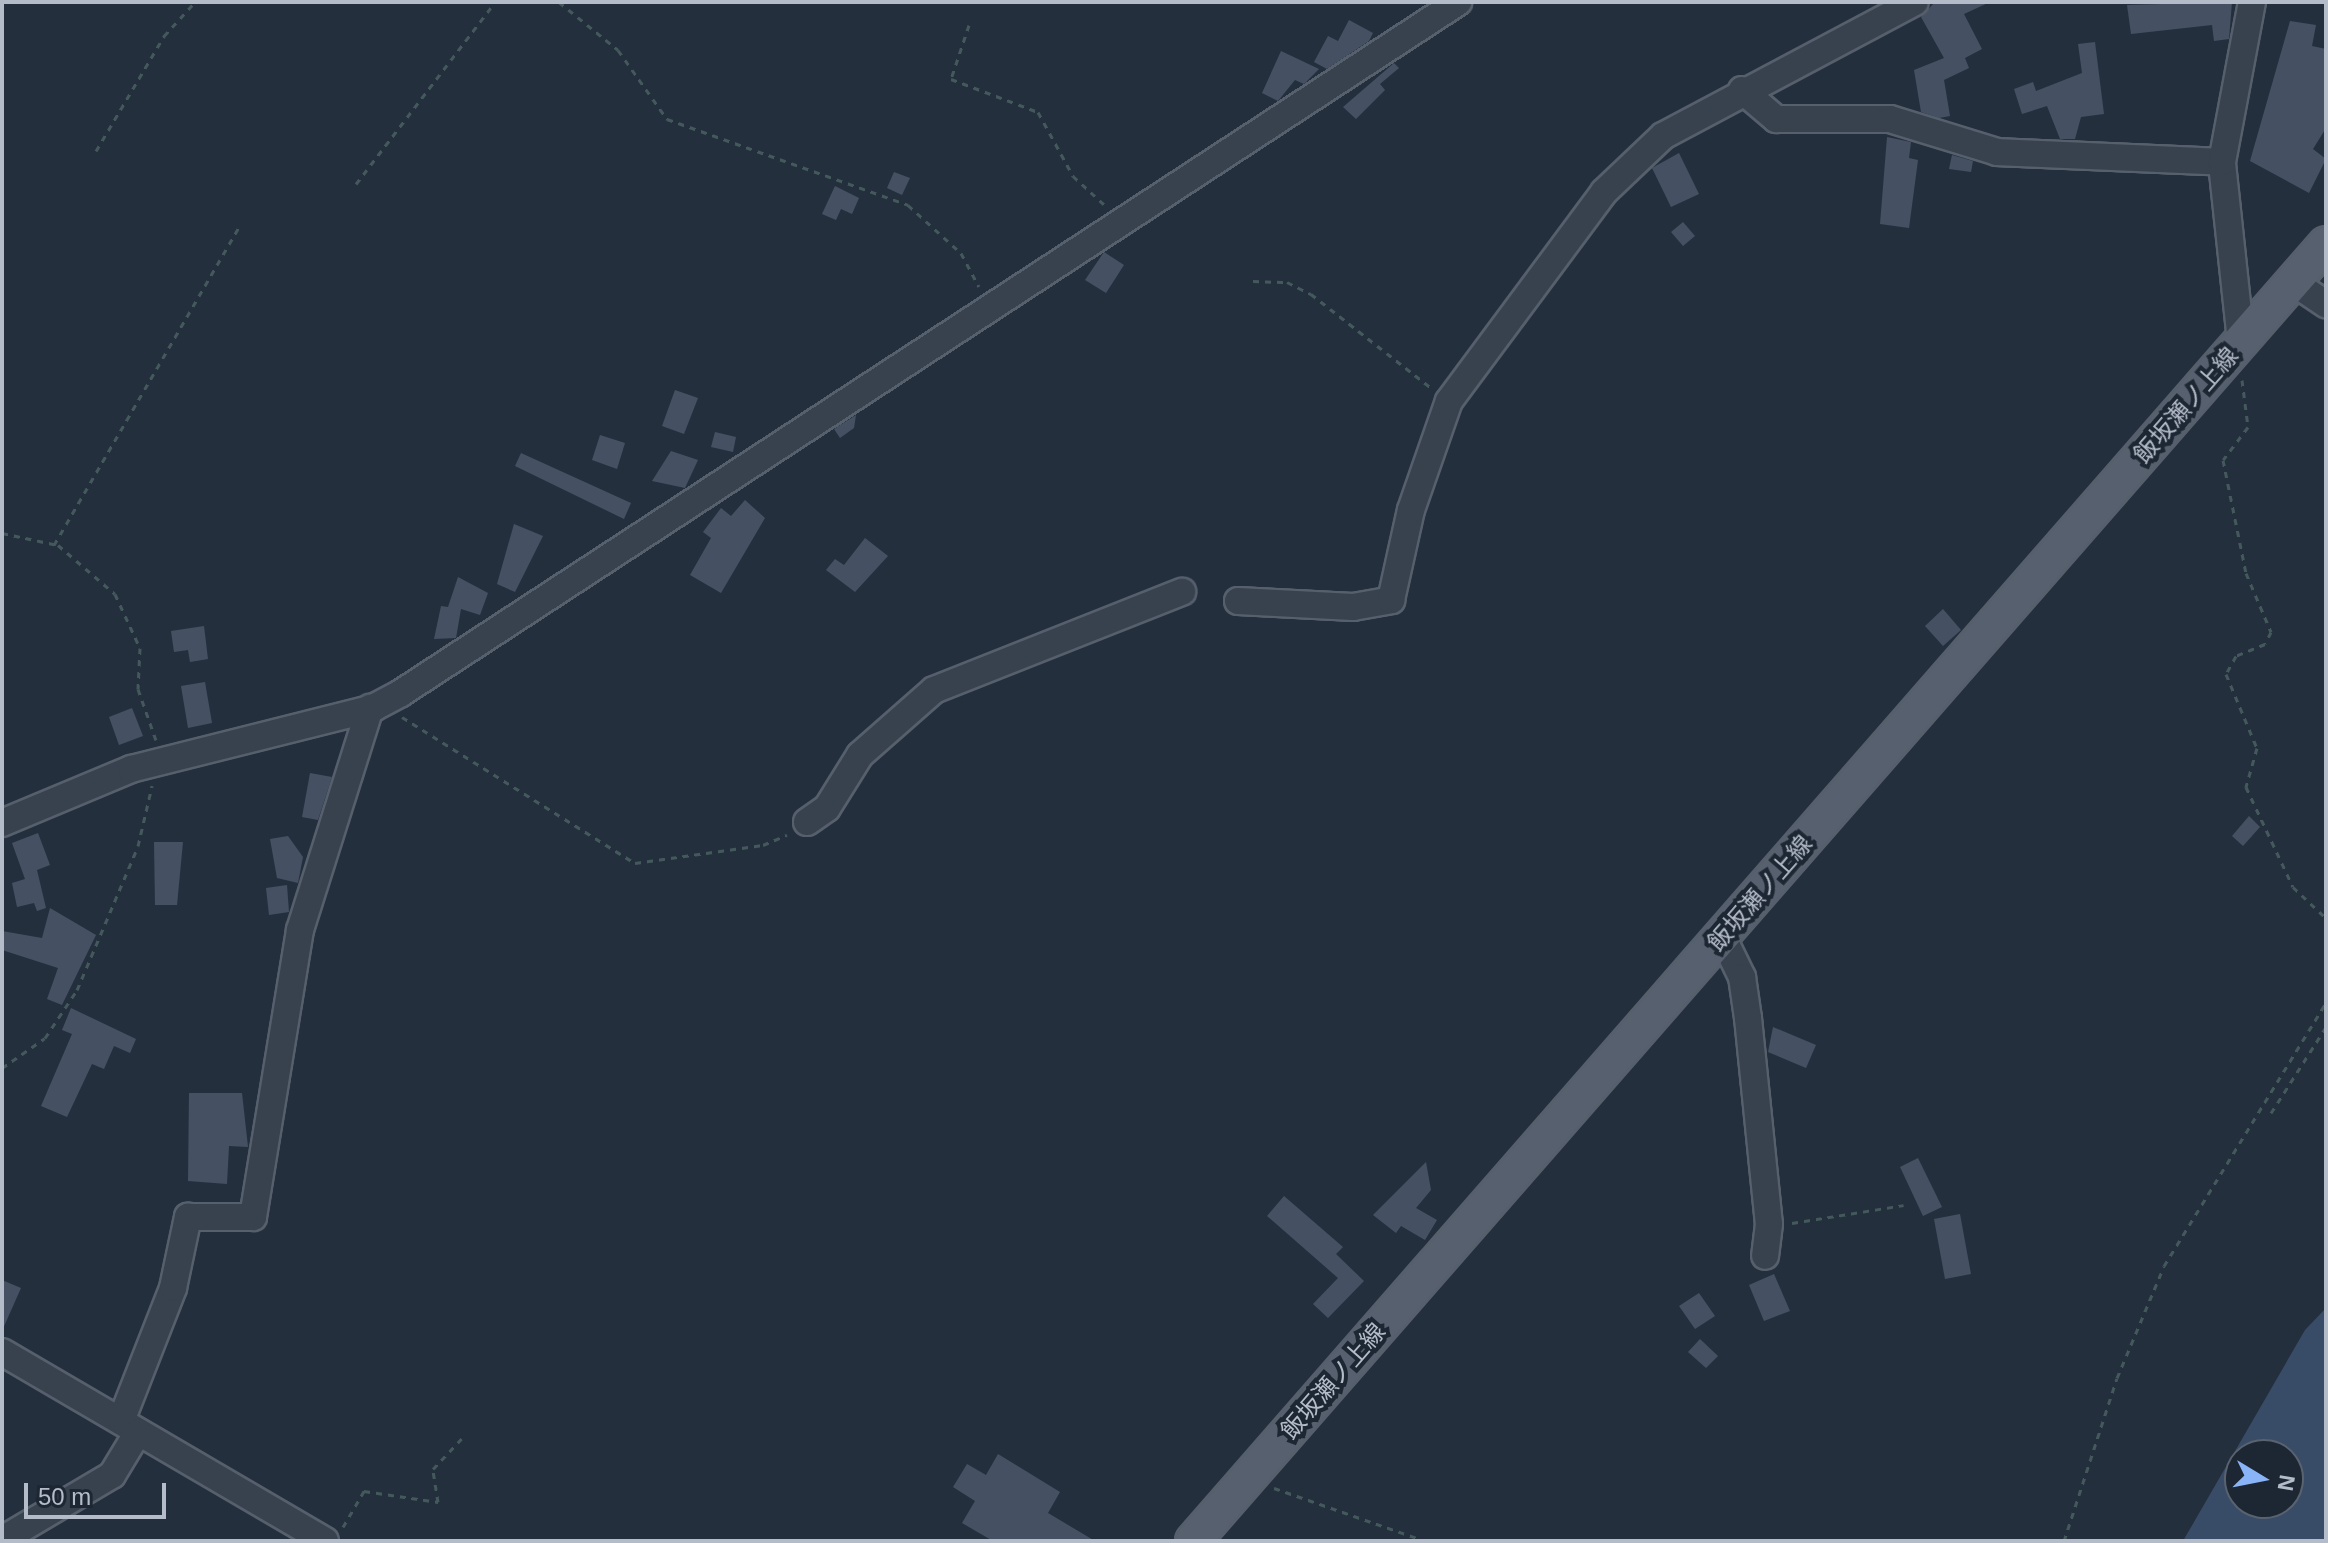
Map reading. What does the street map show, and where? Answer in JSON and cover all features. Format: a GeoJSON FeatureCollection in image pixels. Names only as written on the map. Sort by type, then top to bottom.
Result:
{"type":"FeatureCollection","features":[{"type":"Feature","properties":{"kind":"main road","name":"飯坂瀬ノ上線"},"geometry":{"type":"LineString","coordinates":[[1193,1541],[2326,244]]}},
{"type":"Feature","properties":{"kind":"street"},"geometry":{"type":"LineString","coordinates":[[2,823],[158,761],[377,705],[1458,2]]}},
{"type":"Feature","properties":{"kind":"street"},"geometry":{"type":"LineString","coordinates":[[1238,601],[1353,607],[1391,600],[1411,510],[1449,401],[1604,192],[1663,136],[1742,90],[1915,2]]}},
{"type":"Feature","properties":{"kind":"street"},"geometry":{"type":"LineString","coordinates":[[2235,349],[2222,162],[2252,2]]}},
{"type":"Feature","properties":{"kind":"street"},"geometry":{"type":"LineString","coordinates":[[1742,90],[1776,119],[1890,119],[1997,152],[2222,162]]}},
{"type":"Feature","properties":{"kind":"street"},"geometry":{"type":"LineString","coordinates":[[2293,282],[2326,304]]}},
{"type":"Feature","properties":{"kind":"street"},"geometry":{"type":"LineString","coordinates":[[807,822],[827,808],[860,755],[934,690],[1182,592]]}},
{"type":"Feature","properties":{"kind":"street"},"geometry":{"type":"LineString","coordinates":[[2,1540],[112,1475],[173,1288],[188,1217],[253,1217],[300,930],[377,705]]}},
{"type":"Feature","properties":{"kind":"street"},"geometry":{"type":"LineString","coordinates":[[1722,936],[1742,977],[1769,1227],[1765,1256]]}},
{"type":"Feature","properties":{"kind":"street"},"geometry":{"type":"LineString","coordinates":[[2,1352],[325,1541]]}},
{"type":"Feature","properties":{"kind":"path"},"geometry":{"type":"LineString","coordinates":[[96,151],[164,36],[195,2]]}},
{"type":"Feature","properties":{"kind":"path"},"geometry":{"type":"LineString","coordinates":[[356,184],[495,2]]}},
{"type":"Feature","properties":{"kind":"path"},"geometry":{"type":"LineString","coordinates":[[559,2],[618,50],[667,119],[908,205],[961,253],[989,305]]}},
{"type":"Feature","properties":{"kind":"path"},"geometry":{"type":"LineString","coordinates":[[969,25],[951,79],[1038,112],[1073,176],[1120,222]]}},
{"type":"Feature","properties":{"kind":"path"},"geometry":{"type":"LineString","coordinates":[[54,545],[240,226]]}},
{"type":"Feature","properties":{"kind":"path"},"geometry":{"type":"LineString","coordinates":[[1253,281],[1287,282],[1311,294],[1449,401]]}},
{"type":"Feature","properties":{"kind":"path"},"geometry":{"type":"LineString","coordinates":[[2235,349],[2248,427],[2223,460],[2238,545],[2271,632],[2265,644],[2236,656],[2226,674],[2257,748],[2245,781],[2293,887],[2326,918]]}},
{"type":"Feature","properties":{"kind":"path"},"geometry":{"type":"LineString","coordinates":[[2,533],[54,545],[83,560],[122,605],[140,648],[139,697],[158,761],[144,830],[77,990],[45,1038],[2,1068]]}},
{"type":"Feature","properties":{"kind":"path"},"geometry":{"type":"LineString","coordinates":[[377,705],[635,863],[763,845],[807,822]]}},
{"type":"Feature","properties":{"kind":"path"},"geometry":{"type":"LineString","coordinates":[[2064,1541],[2117,1378],[2164,1266],[2326,1003]]}},
{"type":"Feature","properties":{"kind":"path"},"geometry":{"type":"LineString","coordinates":[[2271,1113],[2326,1027]]}},
{"type":"Feature","properties":{"kind":"path"},"geometry":{"type":"LineString","coordinates":[[1769,1227],[1904,1205]]}},
{"type":"Feature","properties":{"kind":"path"},"geometry":{"type":"LineString","coordinates":[[336,1541],[364,1491],[438,1502],[433,1469],[463,1437]]}},
{"type":"Feature","properties":{"kind":"path"},"geometry":{"type":"LineString","coordinates":[[1251,1475],[1323,1509],[1425,1541]]}},
{"type":"Feature","properties":{"kind":"water"},"geometry":{"type":"Polygon","coordinates":[[[2326,1308],[2326,1541],[2183,1541],[2224,1470],[2224,1519],[2304,1519],[2304,1439],[2242,1439],[2305,1330],[2326,1308]]]}},
{"type":"Feature","properties":{"kind":"building"},"geometry":{"type":"Polygon","coordinates":[[[1935,2],[1990,2],[1964,14],[1982,49],[1965,58],[1969,68],[1944,80],[1950,116],[1939,118],[1921,112],[1914,70],[1944,58],[1921,17],[1935,2]]]}},
{"type":"Feature","properties":{"kind":"building"},"geometry":{"type":"Polygon","coordinates":[[[2232,2],[2229,39],[2214,41],[2212,25],[2131,34],[2127,5],[2232,2]]]}},
{"type":"Feature","properties":{"kind":"building"},"geometry":{"type":"Polygon","coordinates":[[[1349,20],[1373,33],[1369,41],[1327,69],[1314,62],[1328,36],[1338,41],[1349,20]]]}},
{"type":"Feature","properties":{"kind":"building"},"geometry":{"type":"Polygon","coordinates":[[[2290,21],[2316,25],[2312,46],[2326,49],[2326,128],[2313,149],[2326,159],[2309,193],[2250,161],[2290,21]]]}},
{"type":"Feature","properties":{"kind":"building"},"geometry":{"type":"Polygon","coordinates":[[[2095,42],[2104,114],[2081,117],[2075,139],[2060,139],[2047,106],[2022,114],[2014,89],[2033,82],[2036,91],[2082,73],[2078,44],[2095,42]]]}},
{"type":"Feature","properties":{"kind":"building"},"geometry":{"type":"Polygon","coordinates":[[[1281,51],[1319,69],[1304,84],[1295,80],[1278,101],[1262,93],[1281,51]]]}},
{"type":"Feature","properties":{"kind":"building"},"geometry":{"type":"Polygon","coordinates":[[[1394,63],[1399,68],[1380,84],[1385,90],[1356,119],[1343,107],[1394,63]]]}},
{"type":"Feature","properties":{"kind":"building"},"geometry":{"type":"Polygon","coordinates":[[[1887,137],[1911,142],[1909,158],[1918,160],[1909,228],[1880,224],[1887,137]]]}},
{"type":"Feature","properties":{"kind":"building"},"geometry":{"type":"Polygon","coordinates":[[[1679,153],[1699,194],[1671,207],[1652,168],[1679,153]]]}},
{"type":"Feature","properties":{"kind":"building"},"geometry":{"type":"Polygon","coordinates":[[[1952,155],[1973,161],[1971,172],[1949,169],[1952,155]]]}},
{"type":"Feature","properties":{"kind":"building"},"geometry":{"type":"Polygon","coordinates":[[[894,172],[910,178],[902,195],[887,188],[894,172]]]}},
{"type":"Feature","properties":{"kind":"building"},"geometry":{"type":"Polygon","coordinates":[[[835,186],[859,198],[852,214],[841,209],[836,220],[822,214],[835,186]]]}},
{"type":"Feature","properties":{"kind":"building"},"geometry":{"type":"Polygon","coordinates":[[[1683,222],[1695,236],[1683,246],[1671,232],[1683,222]]]}},
{"type":"Feature","properties":{"kind":"building"},"geometry":{"type":"Polygon","coordinates":[[[1104,252],[1124,265],[1106,293],[1085,280],[1104,252]]]}},
{"type":"Feature","properties":{"kind":"building"},"geometry":{"type":"Polygon","coordinates":[[[675,390],[698,398],[684,434],[662,426],[675,390]]]}},
{"type":"Feature","properties":{"kind":"building"},"geometry":{"type":"Polygon","coordinates":[[[856,415],[854,428],[840,438],[834,429],[856,415]]]}},
{"type":"Feature","properties":{"kind":"building"},"geometry":{"type":"Polygon","coordinates":[[[715,432],[736,437],[733,452],[711,447],[715,432]]]}},
{"type":"Feature","properties":{"kind":"building"},"geometry":{"type":"Polygon","coordinates":[[[600,435],[625,443],[617,469],[592,460],[600,435]]]}},
{"type":"Feature","properties":{"kind":"building"},"geometry":{"type":"Polygon","coordinates":[[[671,451],[698,460],[685,488],[652,481],[671,451]]]}},
{"type":"Feature","properties":{"kind":"building"},"geometry":{"type":"Polygon","coordinates":[[[521,453],[631,503],[624,519],[515,466],[521,453]]]}},
{"type":"Feature","properties":{"kind":"building"},"geometry":{"type":"Polygon","coordinates":[[[745,500],[765,518],[721,593],[690,575],[711,538],[703,532],[721,508],[731,516],[745,500]]]}},
{"type":"Feature","properties":{"kind":"building"},"geometry":{"type":"Polygon","coordinates":[[[514,524],[543,536],[515,592],[497,584],[514,524]]]}},
{"type":"Feature","properties":{"kind":"building"},"geometry":{"type":"Polygon","coordinates":[[[865,538],[888,556],[855,592],[826,570],[835,559],[844,565],[865,538]]]}},
{"type":"Feature","properties":{"kind":"building"},"geometry":{"type":"Polygon","coordinates":[[[458,577],[488,593],[480,615],[461,609],[456,638],[434,639],[441,606],[448,607],[458,577]]]}},
{"type":"Feature","properties":{"kind":"building"},"geometry":{"type":"Polygon","coordinates":[[[1943,609],[1961,630],[1943,646],[1925,626],[1943,609]]]}},
{"type":"Feature","properties":{"kind":"building"},"geometry":{"type":"Polygon","coordinates":[[[204,626],[208,659],[190,662],[188,650],[174,652],[171,631],[204,626]]]}},
{"type":"Feature","properties":{"kind":"building"},"geometry":{"type":"Polygon","coordinates":[[[205,682],[212,723],[188,728],[181,686],[205,682]]]}},
{"type":"Feature","properties":{"kind":"building"},"geometry":{"type":"Polygon","coordinates":[[[132,708],[143,736],[119,745],[109,717],[132,708]]]}},
{"type":"Feature","properties":{"kind":"building"},"geometry":{"type":"Polygon","coordinates":[[[310,773],[332,777],[318,820],[302,817],[310,773]]]}},
{"type":"Feature","properties":{"kind":"building"},"geometry":{"type":"Polygon","coordinates":[[[2249,816],[2260,827],[2243,846],[2232,836],[2249,816]]]}},
{"type":"Feature","properties":{"kind":"building"},"geometry":{"type":"Polygon","coordinates":[[[38,833],[50,865],[37,870],[46,908],[37,911],[34,903],[17,907],[12,883],[25,879],[12,843],[38,833]]]}},
{"type":"Feature","properties":{"kind":"building"},"geometry":{"type":"Polygon","coordinates":[[[288,836],[303,857],[298,883],[277,878],[270,839],[288,836]]]}},
{"type":"Feature","properties":{"kind":"building"},"geometry":{"type":"Polygon","coordinates":[[[154,842],[183,842],[177,905],[155,905],[154,842]]]}},
{"type":"Feature","properties":{"kind":"building"},"geometry":{"type":"Polygon","coordinates":[[[287,885],[289,912],[269,915],[266,888],[287,885]]]}},
{"type":"Feature","properties":{"kind":"building"},"geometry":{"type":"Polygon","coordinates":[[[50,908],[96,935],[62,1005],[47,999],[58,968],[2,950],[2,931],[42,938],[50,908]]]}},
{"type":"Feature","properties":{"kind":"building"},"geometry":{"type":"Polygon","coordinates":[[[71,1008],[136,1039],[130,1053],[114,1046],[104,1069],[92,1064],[67,1117],[41,1106],[72,1034],[62,1030],[71,1008]]]}},
{"type":"Feature","properties":{"kind":"building"},"geometry":{"type":"Polygon","coordinates":[[[1773,1027],[1816,1045],[1806,1068],[1768,1052],[1773,1027]]]}},
{"type":"Feature","properties":{"kind":"building"},"geometry":{"type":"Polygon","coordinates":[[[189,1093],[242,1093],[248,1147],[229,1146],[227,1184],[188,1181],[189,1093]]]}},
{"type":"Feature","properties":{"kind":"building"},"geometry":{"type":"Polygon","coordinates":[[[1918,1158],[1942,1207],[1923,1216],[1900,1167],[1918,1158]]]}},
{"type":"Feature","properties":{"kind":"building"},"geometry":{"type":"Polygon","coordinates":[[[1426,1162],[1431,1190],[1416,1208],[1437,1220],[1425,1240],[1401,1226],[1396,1233],[1373,1215],[1426,1162]]]}},
{"type":"Feature","properties":{"kind":"building"},"geometry":{"type":"Polygon","coordinates":[[[1284,1196],[1343,1247],[1336,1254],[1364,1281],[1328,1318],[1313,1304],[1338,1278],[1267,1216],[1284,1196]]]}},
{"type":"Feature","properties":{"kind":"building"},"geometry":{"type":"Polygon","coordinates":[[[1960,1214],[1971,1274],[1945,1279],[1934,1219],[1960,1214]]]}},
{"type":"Feature","properties":{"kind":"building"},"geometry":{"type":"Polygon","coordinates":[[[1774,1274],[1790,1311],[1764,1321],[1749,1285],[1774,1274]]]}},
{"type":"Feature","properties":{"kind":"building"},"geometry":{"type":"Polygon","coordinates":[[[2,1280],[21,1288],[2,1331],[2,1280]]]}},
{"type":"Feature","properties":{"kind":"building"},"geometry":{"type":"Polygon","coordinates":[[[1699,1293],[1715,1316],[1695,1329],[1679,1306],[1699,1293]]]}},
{"type":"Feature","properties":{"kind":"building"},"geometry":{"type":"Polygon","coordinates":[[[1700,1339],[1718,1356],[1706,1368],[1688,1352],[1700,1339]]]}},
{"type":"Feature","properties":{"kind":"building"},"geometry":{"type":"Polygon","coordinates":[[[998,1454],[1060,1492],[1048,1513],[1095,1541],[993,1541],[962,1523],[975,1501],[953,1487],[967,1464],[986,1475],[998,1454]]]}}]}
